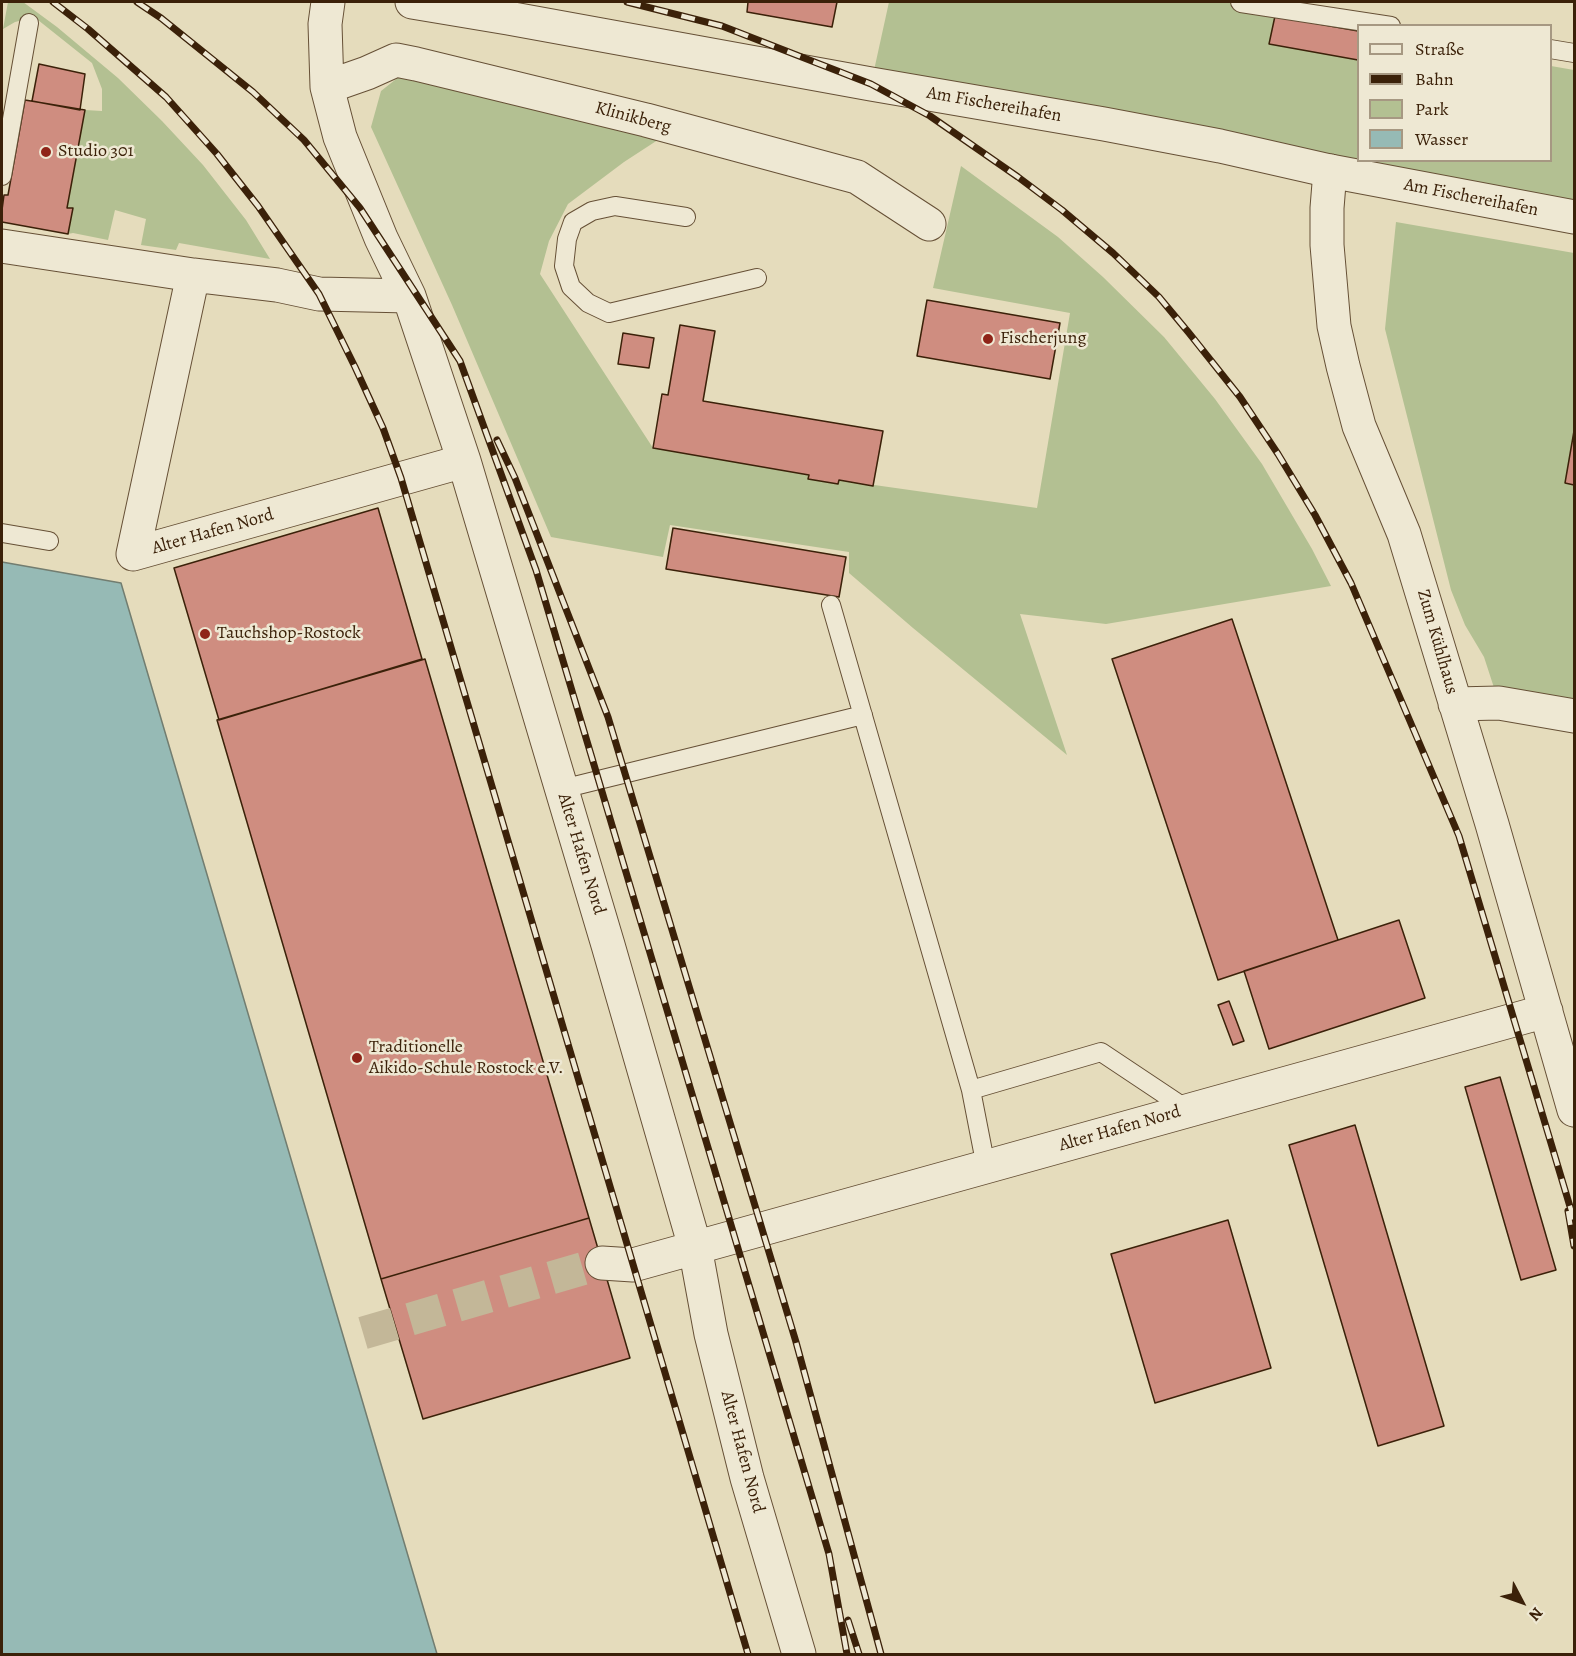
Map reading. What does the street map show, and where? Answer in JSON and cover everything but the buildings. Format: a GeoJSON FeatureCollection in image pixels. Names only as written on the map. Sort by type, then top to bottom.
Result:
{"type":"FeatureCollection","features":[{"type":"Feature","properties":{"kind":"street","name":"Alter Hafen Nord"},"geometry":{"type":"LineString","coordinates":[[328,2],[325,24],[327,87],[340,137],[381,238],[409,296],[464,461],[695,1248],[711,1334],[747,1478],[799,1654]]}},
{"type":"Feature","properties":{"kind":"street","name":"Am Fischereihafen"},"geometry":{"type":"LineString","coordinates":[[412,2],[1104,124],[1220,146],[1330,171],[1575,217]]}},
{"type":"Feature","properties":{"kind":"street","name":"Klinikberg"},"geometry":{"type":"LineString","coordinates":[[327,87],[396,60],[416,64],[646,120],[857,177],[929,224]]}},
{"type":"Feature","properties":{"kind":"street","name":"Zum Kühlhaus"},"geometry":{"type":"LineString","coordinates":[[1330,171],[1327,245],[1334,326],[1359,426],[1404,534],[1575,1110]]}},
{"type":"Feature","properties":{"kind":"street"},"geometry":{"type":"LineString","coordinates":[[2,246],[277,285],[319,294],[409,296]]}},
{"type":"Feature","properties":{"kind":"street","name":"Alter Hafen Nord"},"geometry":{"type":"LineString","coordinates":[[193,274],[133,555],[464,461]]}},
{"type":"Feature","properties":{"kind":"street"},"geometry":{"type":"LineString","coordinates":[[1455,704],[1499,703],[1575,716]]}},
{"type":"Feature","properties":{"kind":"street","name":"Alter Hafen Nord"},"geometry":{"type":"LineString","coordinates":[[602,1263],[633,1265],[1546,1011]]}},
{"type":"Feature","properties":{"kind":"lane"},"geometry":{"type":"LineString","coordinates":[[1240,2],[1378,24]]}},
{"type":"Feature","properties":{"kind":"lane"},"geometry":{"type":"LineString","coordinates":[[2,176],[28,23]]}},
{"type":"Feature","properties":{"kind":"lane"},"geometry":{"type":"LineString","coordinates":[[1552,49],[1575,52]]}},
{"type":"Feature","properties":{"kind":"lane"},"geometry":{"type":"LineString","coordinates":[[686,217],[615,206],[592,211],[573,222],[567,239],[564,266],[571,287],[588,303],[609,313],[757,278]]}},
{"type":"Feature","properties":{"kind":"lane"},"geometry":{"type":"LineString","coordinates":[[2,533],[49,541]]}},
{"type":"Feature","properties":{"kind":"lane"},"geometry":{"type":"LineString","coordinates":[[831,605],[970,1090],[986,1167]]}},
{"type":"Feature","properties":{"kind":"lane"},"geometry":{"type":"LineString","coordinates":[[562,789],[863,715]]}},
{"type":"Feature","properties":{"kind":"lane"},"geometry":{"type":"LineString","coordinates":[[970,1090],[1101,1052],[1188,1110]]}},
{"type":"Feature","properties":{"kind":"green space"},"geometry":{"type":"Polygon","coordinates":[[[8,2],[23,2],[57,27],[118,78],[162,121],[203,165],[246,220],[270,259],[179,243],[176,250],[141,245],[146,219],[115,210],[108,240],[68,234],[73,209],[67,208],[85,110],[102,111],[102,89],[92,63],[38,20],[27,19],[15,22],[3,29],[8,2]]]}},
{"type":"Feature","properties":{"kind":"green space"},"geometry":{"type":"Polygon","coordinates":[[[889,2],[1228,2],[1267,7],[1357,26],[1357,162],[1552,162],[1552,66],[1574,70],[1574,217],[871,84],[889,2]]]}},
{"type":"Feature","properties":{"kind":"green space"},"geometry":{"type":"Polygon","coordinates":[[[400,76],[667,134],[624,162],[568,204],[549,241],[540,274],[653,448],[809,475],[809,479],[837,484],[839,480],[1037,508],[1070,313],[933,288],[961,166],[1058,237],[1164,337],[1215,399],[1262,464],[1331,586],[1106,624],[1020,614],[1067,755],[849,573],[849,552],[670,525],[663,557],[551,537],[452,305],[371,127],[381,91],[400,76]]]}},
{"type":"Feature","properties":{"kind":"green space"},"geometry":{"type":"Polygon","coordinates":[[[1396,222],[1574,253],[1574,431],[1565,483],[1574,485],[1574,716],[1499,703],[1484,657],[1465,625],[1451,590],[1385,329],[1396,222]]]}},
{"type":"Feature","properties":{"kind":"water"},"geometry":{"type":"Polygon","coordinates":[[[2,562],[121,583],[437,1654],[2,1654],[2,562]]]}},
{"type":"Feature","properties":{"kind":"tunnel"},"geometry":{"type":"LineString","coordinates":[[363,1333],[602,1263]]}},
{"type":"Feature","properties":{"kind":"railway"},"geometry":{"type":"LineString","coordinates":[[53,2],[88,29],[166,97],[217,154],[258,206],[319,294],[383,428],[401,478],[748,1654]]}},
{"type":"Feature","properties":{"kind":"railway"},"geometry":{"type":"LineString","coordinates":[[137,2],[161,18],[253,92],[304,140],[360,208],[460,361],[536,570],[829,1554],[847,1654]]}},
{"type":"Feature","properties":{"kind":"railway"},"geometry":{"type":"LineString","coordinates":[[627,2],[722,26],[871,84],[930,116],[1018,177],[1113,253],[1159,297],[1240,397],[1315,515],[1351,583],[1459,836],[1574,1220]]}},
{"type":"Feature","properties":{"kind":"railway"},"geometry":{"type":"LineString","coordinates":[[497,440],[515,478],[608,717],[796,1342],[881,1654]]}},
{"type":"Feature","properties":{"kind":"railway"},"geometry":{"type":"LineString","coordinates":[[1568,1211],[1574,1246]]}},
{"type":"Feature","properties":{"kind":"railway"},"geometry":{"type":"LineString","coordinates":[[848,1620],[859,1654]]}},
{"type":"Feature","properties":{"kind":"place","name":"Studio 301"},"geometry":{"type":"Point","coordinates":[46,152]}},
{"type":"Feature","properties":{"kind":"place","name":"Fischerjung"},"geometry":{"type":"Point","coordinates":[988,339]}},
{"type":"Feature","properties":{"kind":"place","name":"Tauchshop-Rostock"},"geometry":{"type":"Point","coordinates":[205,634]}},
{"type":"Feature","properties":{"kind":"place","name":"Traditionelle Aikido-Schule Rostock e.V."},"geometry":{"type":"Point","coordinates":[357,1058]}}]}
